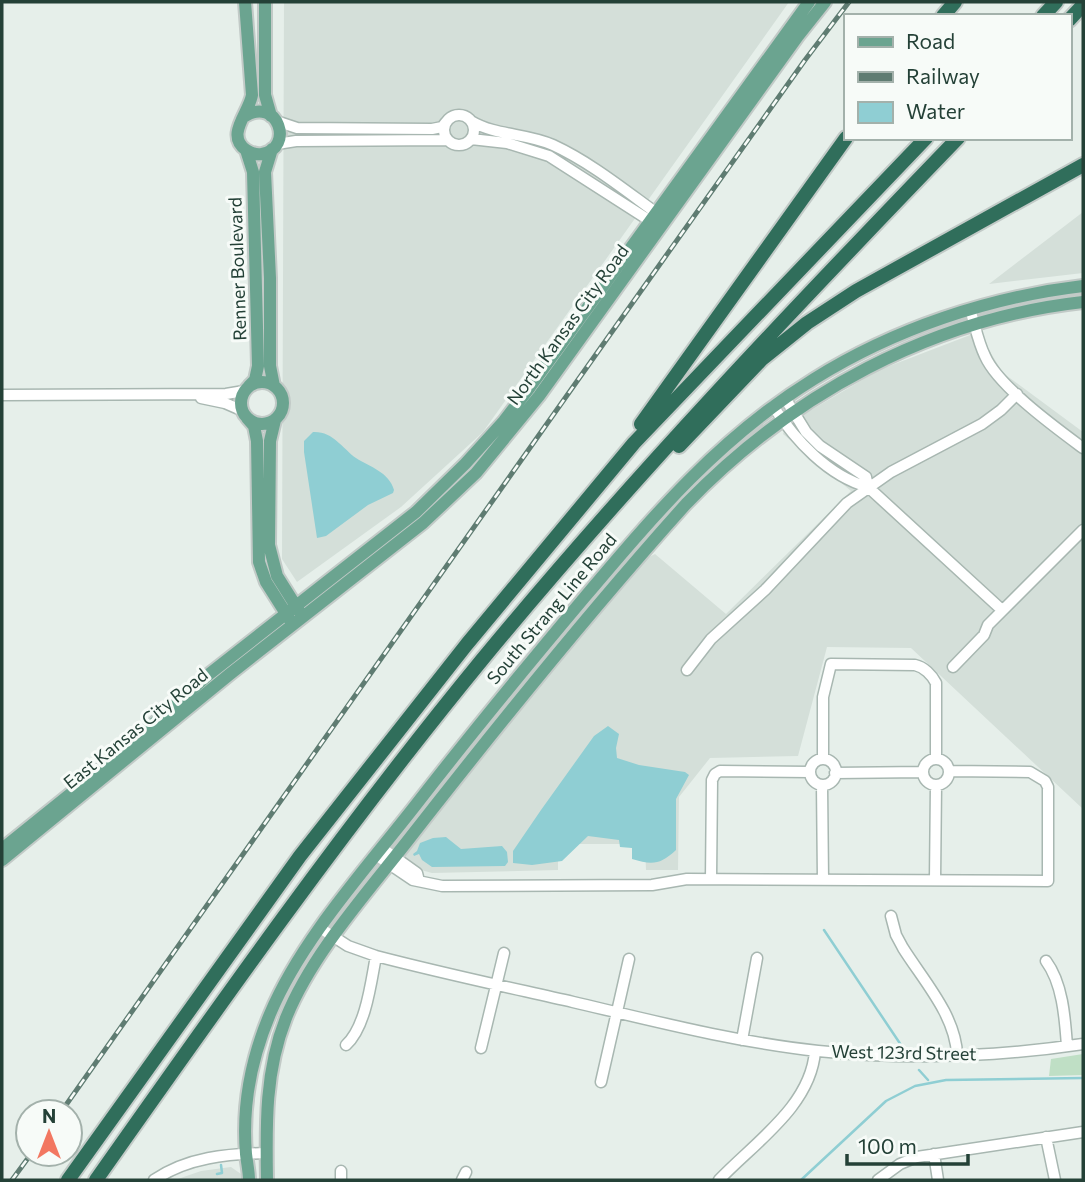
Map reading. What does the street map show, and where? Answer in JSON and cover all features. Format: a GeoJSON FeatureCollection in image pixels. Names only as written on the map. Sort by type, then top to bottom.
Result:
{"type":"FeatureCollection","features":[{"type":"Feature","properties":{"kind":"highway"},"geometry":{"type":"LineString","coordinates":[[1071,18],[1083,5]]}},
{"type":"Feature","properties":{"kind":"highway"},"geometry":{"type":"LineString","coordinates":[[634,443],[638,429],[845,140]]}},
{"type":"Feature","properties":{"kind":"highway"},"geometry":{"type":"LineString","coordinates":[[68,1180],[300,856],[442,674],[634,443],[924,140]]}},
{"type":"Feature","properties":{"kind":"highway"},"geometry":{"type":"LineString","coordinates":[[96,1180],[249,964],[363,811],[481,661],[637,479],[784,318],[956,140]]}},
{"type":"Feature","properties":{"kind":"highway"},"geometry":{"type":"LineString","coordinates":[[637,479],[652,474],[762,359],[807,323],[856,291],[1083,165]]}},
{"type":"Feature","properties":{"kind":"main road"},"geometry":{"type":"LineString","coordinates":[[246,2],[246,29],[253,85],[251,102],[237,133],[240,144],[246,150],[259,154],[274,147],[280,133],[265,95],[265,2]]}},
{"type":"Feature","properties":{"kind":"main road","name":"North Kansas City Road"},"geometry":{"type":"LineString","coordinates":[[659,220],[809,2]]}},
{"type":"Feature","properties":{"kind":"main road","name":"North Kansas City Road"},"geometry":{"type":"LineString","coordinates":[[295,617],[415,512],[465,464],[504,421],[825,2]]}},
{"type":"Feature","properties":{"kind":"main road"},"geometry":{"type":"LineString","coordinates":[[245,116],[258,111],[274,118]]}},
{"type":"Feature","properties":{"kind":"main road","name":"Renner Boulevard"},"geometry":{"type":"LineString","coordinates":[[274,147],[265,172],[270,278],[270,366],[274,386]]}},
{"type":"Feature","properties":{"kind":"main road","name":"Renner Boulevard"},"geometry":{"type":"LineString","coordinates":[[246,150],[253,172],[258,366],[255,380],[246,388]]}},
{"type":"Feature","properties":{"kind":"main road","name":"South Strang Line Road"},"geometry":{"type":"LineString","coordinates":[[249,1180],[246,1154],[249,1081],[262,1034],[281,991],[320,928],[489,711],[674,493],[722,446],[773,406],[814,379],[885,341],[970,309],[1083,286]]}},
{"type":"Feature","properties":{"kind":"main road","name":"South Strang Line Road"},"geometry":{"type":"LineString","coordinates":[[267,1180],[268,1085],[278,1042],[294,1000],[333,938],[502,721],[642,553],[710,479],[793,411],[826,390],[880,362],[975,324],[1083,302]]}},
{"type":"Feature","properties":{"kind":"main road"},"geometry":{"type":"LineString","coordinates":[[261,382],[274,386],[279,391],[283,404],[275,420],[270,441],[270,545],[277,576],[295,617],[266,582],[259,562],[257,441],[254,426],[240,404],[246,388],[261,382]]}},
{"type":"Feature","properties":{"kind":"main road"},"geometry":{"type":"LineString","coordinates":[[244,414],[257,424],[275,420]]}},
{"type":"Feature","properties":{"kind":"main road","name":"East Kansas City Road"},"geometry":{"type":"LineString","coordinates":[[2,849],[120,754],[208,675],[295,617]]}},
{"type":"Feature","properties":{"kind":"main road","name":"East Kansas City Road"},"geometry":{"type":"LineString","coordinates":[[2,860],[295,617]]}},
{"type":"Feature","properties":{"kind":"street"},"geometry":{"type":"LineString","coordinates":[[274,118],[297,128],[432,129],[442,127],[458,115],[489,130],[530,137],[553,145],[594,169],[659,220]]}},
{"type":"Feature","properties":{"kind":"street"},"geometry":{"type":"LineString","coordinates":[[274,147],[296,141],[448,140],[462,145],[471,139],[474,130],[471,121]]}},
{"type":"Feature","properties":{"kind":"street"},"geometry":{"type":"LineString","coordinates":[[446,122],[444,131],[448,140]]}},
{"type":"Feature","properties":{"kind":"street"},"geometry":{"type":"LineString","coordinates":[[471,139],[507,143],[549,156],[659,220]]}},
{"type":"Feature","properties":{"kind":"street"},"geometry":{"type":"LineString","coordinates":[[970,309],[985,356],[994,373],[1044,419],[1083,448]]}},
{"type":"Feature","properties":{"kind":"street"},"geometry":{"type":"LineString","coordinates":[[2,395],[233,394],[246,388]]}},
{"type":"Feature","properties":{"kind":"street"},"geometry":{"type":"LineString","coordinates":[[180,394],[225,403],[244,414]]}},
{"type":"Feature","properties":{"kind":"street"},"geometry":{"type":"LineString","coordinates":[[687,670],[711,639],[765,590],[831,518],[868,487],[982,424],[1017,394]]}},
{"type":"Feature","properties":{"kind":"street"},"geometry":{"type":"LineString","coordinates":[[785,398],[806,432],[820,446],[866,477],[868,487]]}},
{"type":"Feature","properties":{"kind":"street"},"geometry":{"type":"LineString","coordinates":[[773,406],[813,456],[857,484],[868,487],[1002,610]]}},
{"type":"Feature","properties":{"kind":"street"},"geometry":{"type":"LineString","coordinates":[[953,667],[984,635],[988,625],[1002,610],[1083,530]]}},
{"type":"Feature","properties":{"kind":"street"},"geometry":{"type":"LineString","coordinates":[[823,759],[823,697],[831,664],[915,665],[934,678],[936,759]]}},
{"type":"Feature","properties":{"kind":"street"},"geometry":{"type":"LineString","coordinates":[[823,759],[833,765],[835,773],[831,782],[822,785],[815,782],[810,772],[812,765],[823,759]]}},
{"type":"Feature","properties":{"kind":"street"},"geometry":{"type":"LineString","coordinates":[[936,759],[946,764],[949,771],[944,782],[936,785],[925,780],[923,772],[926,763],[936,759]]}},
{"type":"Feature","properties":{"kind":"street"},"geometry":{"type":"LineString","coordinates":[[711,879],[712,780],[715,774],[720,771],[810,772]]}},
{"type":"Feature","properties":{"kind":"street"},"geometry":{"type":"LineString","coordinates":[[379,852],[413,880],[442,886],[652,885],[687,879],[1048,881],[1048,787],[1045,780],[1030,772],[949,771]]}},
{"type":"Feature","properties":{"kind":"street"},"geometry":{"type":"LineString","coordinates":[[835,773],[923,772]]}},
{"type":"Feature","properties":{"kind":"street"},"geometry":{"type":"LineString","coordinates":[[822,785],[822,880]]}},
{"type":"Feature","properties":{"kind":"street"},"geometry":{"type":"LineString","coordinates":[[935,880],[936,785]]}},
{"type":"Feature","properties":{"kind":"street"},"geometry":{"type":"LineString","coordinates":[[891,915],[896,935],[903,948],[949,1022],[957,1055]]}},
{"type":"Feature","properties":{"kind":"street","name":"West 123rd Street"},"geometry":{"type":"LineString","coordinates":[[320,928],[348,946],[376,956],[742,1040],[815,1051],[904,1056],[1026,1051],[1083,1044]]}},
{"type":"Feature","properties":{"kind":"street"},"geometry":{"type":"LineString","coordinates":[[481,1048],[504,953]]}},
{"type":"Feature","properties":{"kind":"street"},"geometry":{"type":"LineString","coordinates":[[346,1045],[354,1038],[362,1018],[376,956]]}},
{"type":"Feature","properties":{"kind":"street"},"geometry":{"type":"LineString","coordinates":[[601,1082],[629,958]]}},
{"type":"Feature","properties":{"kind":"street"},"geometry":{"type":"LineString","coordinates":[[742,1040],[757,958]]}},
{"type":"Feature","properties":{"kind":"street"},"geometry":{"type":"LineString","coordinates":[[1046,961],[1053,969],[1059,987],[1067,1046]]}},
{"type":"Feature","properties":{"kind":"street"},"geometry":{"type":"LineString","coordinates":[[719,1180],[803,1093],[813,1071],[815,1051]]}},
{"type":"Feature","properties":{"kind":"street"},"geometry":{"type":"LineString","coordinates":[[878,1180],[900,1164],[934,1154],[1083,1132]]}},
{"type":"Feature","properties":{"kind":"street"},"geometry":{"type":"LineString","coordinates":[[1046,1137],[1055,1180]]}},
{"type":"Feature","properties":{"kind":"street"},"geometry":{"type":"LineString","coordinates":[[154,1180],[188,1163],[209,1158],[266,1153]]}},
{"type":"Feature","properties":{"kind":"street"},"geometry":{"type":"LineString","coordinates":[[934,1154],[938,1180]]}},
{"type":"Feature","properties":{"kind":"shaded area"},"geometry":{"type":"Polygon","coordinates":[[[284,2],[789,2],[483,432],[401,507],[297,582],[282,559],[284,2]]]}},
{"type":"Feature","properties":{"kind":"shaded area"},"geometry":{"type":"Polygon","coordinates":[[[1083,212],[1083,273],[989,284],[1083,212]]]}},
{"type":"Feature","properties":{"kind":"shaded area"},"geometry":{"type":"Polygon","coordinates":[[[978,332],[1003,373],[1083,432],[1083,809],[911,648],[827,647],[798,756],[710,758],[679,797],[678,870],[646,870],[645,844],[558,844],[558,870],[432,873],[399,864],[507,725],[647,558],[655,554],[726,614],[851,491],[783,434],[786,425],[879,370],[978,332]]]}},
{"type":"Feature","properties":{"kind":"shaded area"},"geometry":{"type":"Polygon","coordinates":[[[231,1167],[241,1174],[242,1180],[175,1180],[201,1171],[231,1167]]]}},
{"type":"Feature","properties":{"kind":"green space"},"geometry":{"type":"Polygon","coordinates":[[[1083,1054],[1083,1075],[1049,1076],[1051,1059],[1083,1054]]]}},
{"type":"Feature","properties":{"kind":"water"},"geometry":{"type":"Polygon","coordinates":[[[313,432],[332,437],[356,458],[383,474],[394,490],[368,505],[326,536],[317,538],[304,452],[304,441],[313,432]]]}},
{"type":"Feature","properties":{"kind":"water"},"geometry":{"type":"Polygon","coordinates":[[[608,726],[619,734],[617,758],[689,775],[676,799],[676,850],[660,861],[645,862],[632,859],[632,848],[620,847],[619,840],[588,836],[562,861],[532,865],[513,863],[513,851],[541,810],[594,736],[608,726]]]}},
{"type":"Feature","properties":{"kind":"water"},"geometry":{"type":"Polygon","coordinates":[[[446,837],[461,849],[502,846],[507,852],[508,862],[505,866],[432,867],[422,860],[419,854],[414,856],[420,843],[446,837]]]}},
{"type":"Feature","properties":{"kind":"waterway"},"geometry":{"type":"LineString","coordinates":[[824,930],[901,1045]]}},
{"type":"Feature","properties":{"kind":"waterway"},"geometry":{"type":"LineString","coordinates":[[919,1070],[928,1080]]}},
{"type":"Feature","properties":{"kind":"waterway"},"geometry":{"type":"LineString","coordinates":[[801,1180],[886,1101],[915,1086],[946,1080],[1083,1078]]}},
{"type":"Feature","properties":{"kind":"waterway"},"geometry":{"type":"LineString","coordinates":[[217,1174],[222,1173],[221,1165]]}},
{"type":"Feature","properties":{"kind":"railway"},"geometry":{"type":"LineString","coordinates":[[71,1098],[604,343],[849,2]]}},
{"type":"Feature","properties":{"kind":"railway"},"geometry":{"type":"LineString","coordinates":[[12,1180],[21,1168]]}}]}
